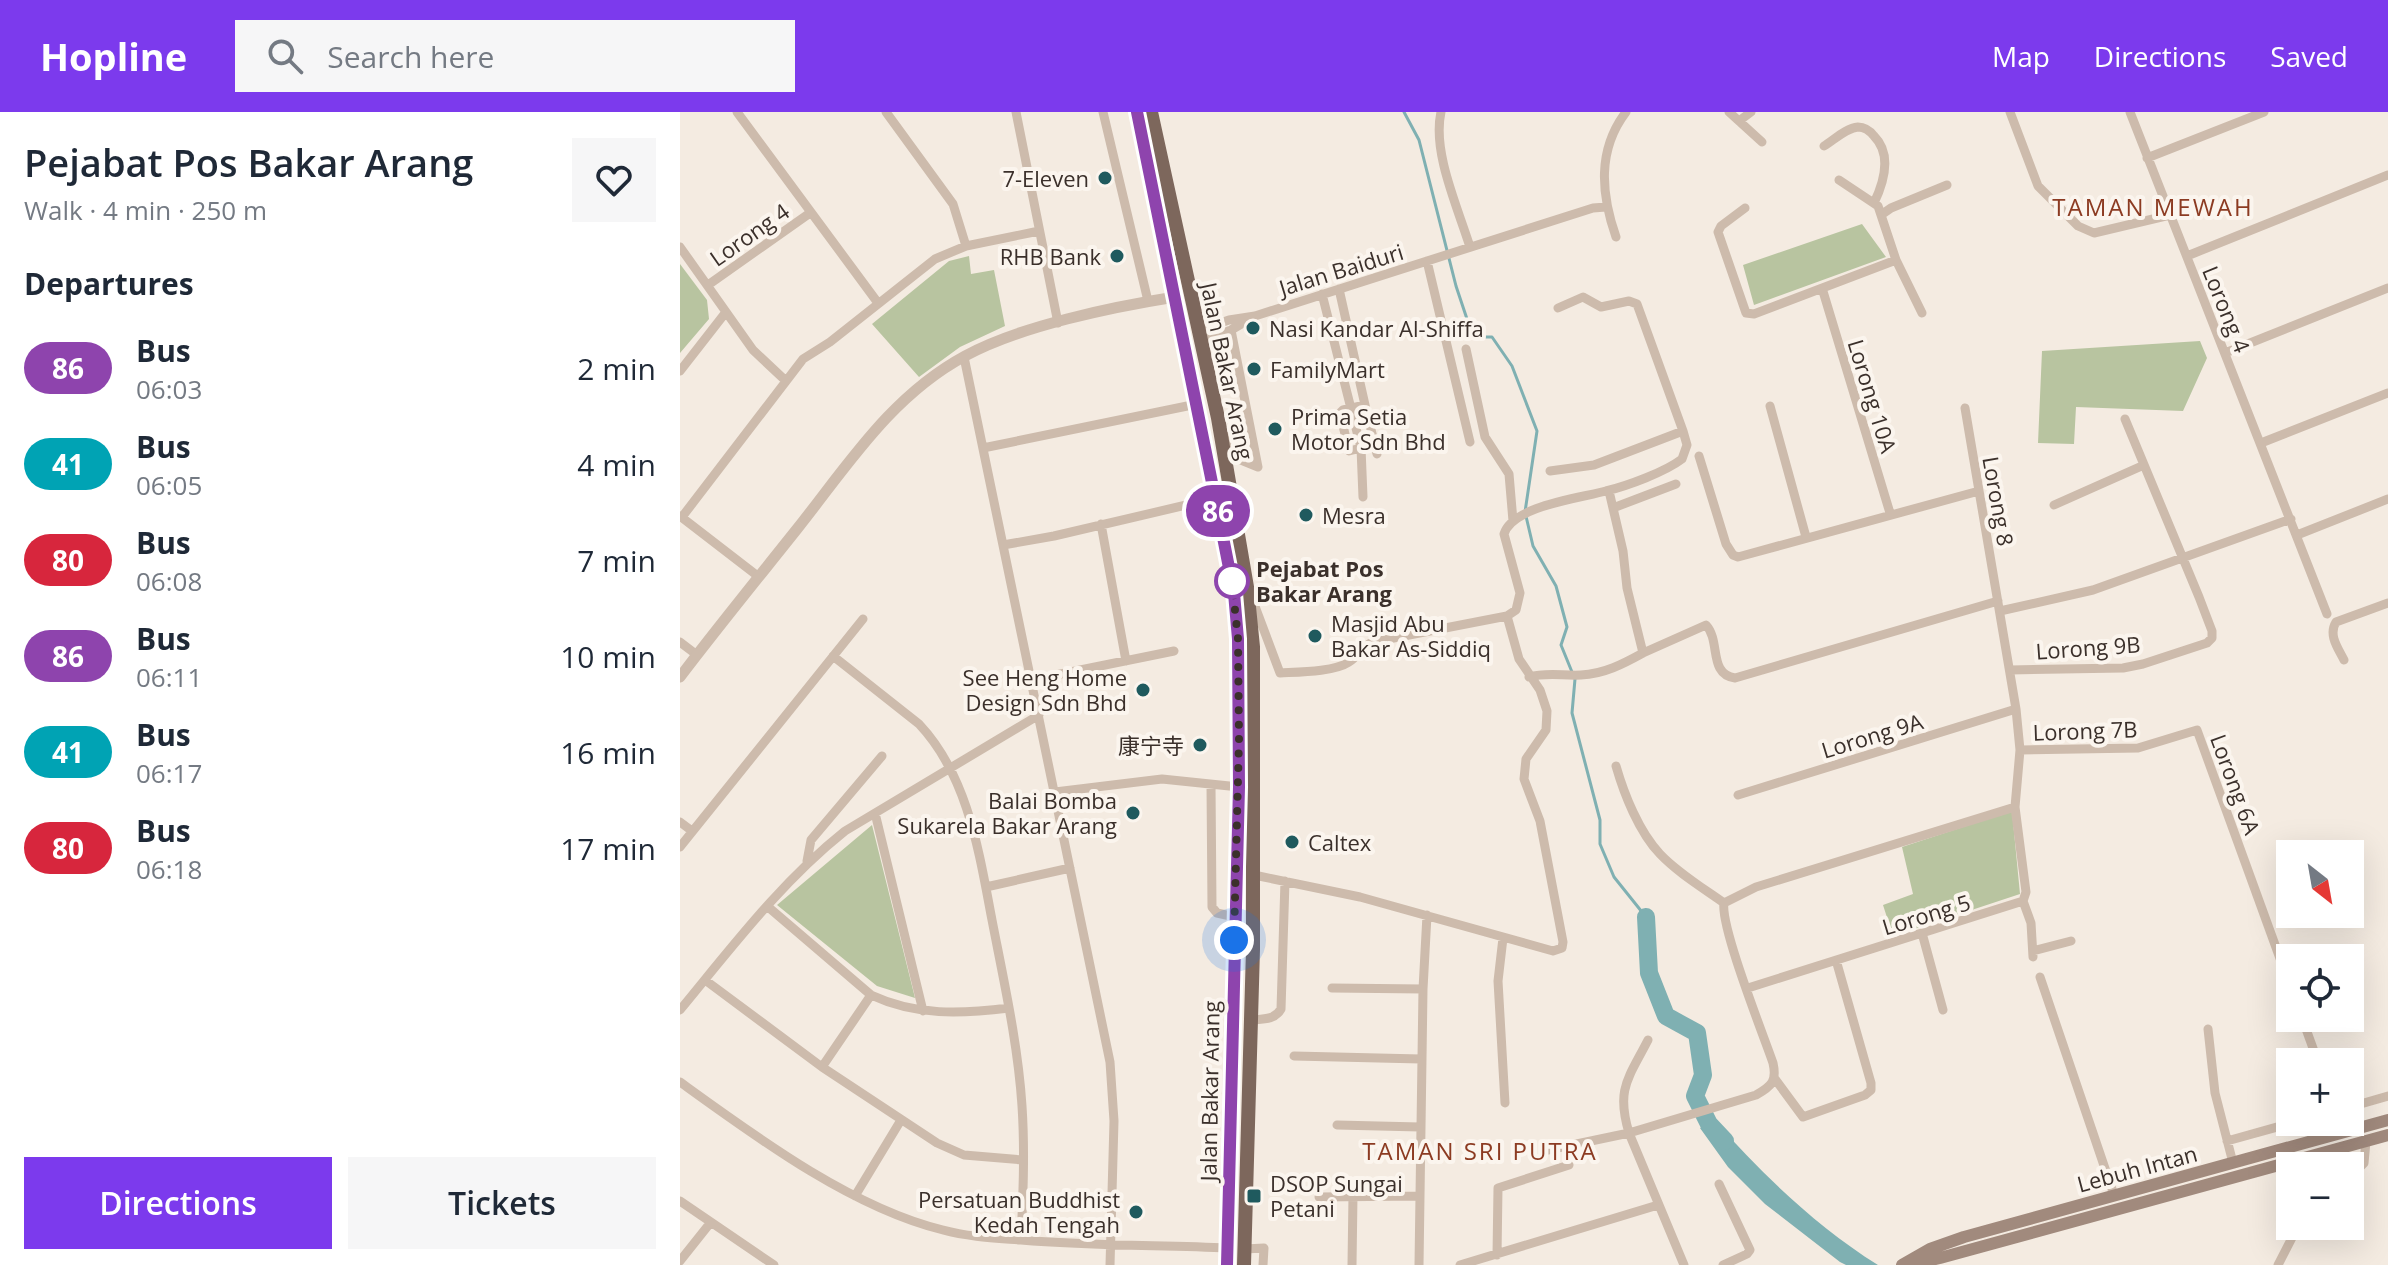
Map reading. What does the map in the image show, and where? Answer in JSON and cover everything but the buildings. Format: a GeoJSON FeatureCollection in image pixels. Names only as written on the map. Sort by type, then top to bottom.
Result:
{"type":"FeatureCollection","features":[{"type":"Feature","properties":{"kind":"main road","name":"Jalan Bakar Arang"},"geometry":{"type":"LineString","coordinates":[[1137,112],[1216,498],[1234,593],[1238,639],[1239,787],[1227,1265]]}},
{"type":"Feature","properties":{"kind":"main road","name":"Jalan Bakar Arang"},"geometry":{"type":"LineString","coordinates":[[1151,112],[1218,418],[1247,587],[1253,647],[1254,875],[1244,1265]]}},
{"type":"Feature","properties":{"kind":"main road"},"geometry":{"type":"LineString","coordinates":[[1231,1063],[1249,1063]]}},
{"type":"Feature","properties":{"kind":"main road","name":"Lebuh Intan"},"geometry":{"type":"LineString","coordinates":[[2364,1124],[2388,1120]]}},
{"type":"Feature","properties":{"kind":"main road","name":"Lebuh Intan"},"geometry":{"type":"LineString","coordinates":[[1908,1265],[2388,1135]]}},
{"type":"Feature","properties":{"kind":"main road","name":"Lebuh Intan"},"geometry":{"type":"LineString","coordinates":[[1902,1265],[1930,1249],[1964,1237],[2233,1163],[2316,1136]]}},
{"type":"Feature","properties":{"kind":"street","name":"Lorong 4"},"geometry":{"type":"LineString","coordinates":[[737,112],[878,303]]}},
{"type":"Feature","properties":{"kind":"street"},"geometry":{"type":"LineString","coordinates":[[886,112],[953,204],[966,246]]}},
{"type":"Feature","properties":{"kind":"street"},"geometry":{"type":"LineString","coordinates":[[1016,112],[1058,323]]}},
{"type":"Feature","properties":{"kind":"street"},"geometry":{"type":"LineString","coordinates":[[1103,112],[1148,301]]}},
{"type":"Feature","properties":{"kind":"street"},"geometry":{"type":"LineString","coordinates":[[1441,112],[1438,127],[1442,149],[1470,247]]}},
{"type":"Feature","properties":{"kind":"street"},"geometry":{"type":"LineString","coordinates":[[1616,237],[1606,207],[1605,153],[1615,127],[1626,112]]}},
{"type":"Feature","properties":{"kind":"street"},"geometry":{"type":"LineString","coordinates":[[1729,112],[1762,142]]}},
{"type":"Feature","properties":{"kind":"street"},"geometry":{"type":"LineString","coordinates":[[1739,121],[1751,112]]}},
{"type":"Feature","properties":{"kind":"street"},"geometry":{"type":"LineString","coordinates":[[2010,112],[2038,186],[2078,226],[2094,233],[2170,215]]}},
{"type":"Feature","properties":{"kind":"street","name":"Lorong 4"},"geometry":{"type":"LineString","coordinates":[[2130,112],[2327,614]]}},
{"type":"Feature","properties":{"kind":"street"},"geometry":{"type":"LineString","coordinates":[[2147,158],[2264,112]]}},
{"type":"Feature","properties":{"kind":"street"},"geometry":{"type":"LineString","coordinates":[[1824,146],[1855,127],[1864,128],[1878,140],[1885,157],[1885,170],[1874,203]]}},
{"type":"Feature","properties":{"kind":"street"},"geometry":{"type":"LineString","coordinates":[[2187,256],[2388,175]]}},
{"type":"Feature","properties":{"kind":"street"},"geometry":{"type":"LineString","coordinates":[[1839,180],[1874,203],[1896,260],[1922,313]]}},
{"type":"Feature","properties":{"kind":"street"},"geometry":{"type":"LineString","coordinates":[[1881,215],[1947,185]]}},
{"type":"Feature","properties":{"kind":"street","name":"Jalan Baiduri"},"geometry":{"type":"LineString","coordinates":[[1198,336],[1229,320],[1255,316],[1593,208],[1606,207]]}},
{"type":"Feature","properties":{"kind":"street"},"geometry":{"type":"LineString","coordinates":[[1745,208],[1721,226],[1718,232],[1746,313],[1754,314],[1896,260]]}},
{"type":"Feature","properties":{"kind":"street","name":"Lorong 4"},"geometry":{"type":"LineString","coordinates":[[708,285],[810,213]]}},
{"type":"Feature","properties":{"kind":"street"},"geometry":{"type":"LineString","coordinates":[[759,577],[681,517],[803,359],[830,342],[935,259],[966,246],[1039,231]]}},
{"type":"Feature","properties":{"kind":"street"},"geometry":{"type":"LineString","coordinates":[[680,247],[764,363],[786,381]]}},
{"type":"Feature","properties":{"kind":"street"},"geometry":{"type":"LineString","coordinates":[[1427,261],[1470,442]]}},
{"type":"Feature","properties":{"kind":"street","name":"Lorong 10A"},"geometry":{"type":"LineString","coordinates":[[1822,288],[1890,513]]}},
{"type":"Feature","properties":{"kind":"street"},"geometry":{"type":"LineString","coordinates":[[2225,353],[2388,288]]}},
{"type":"Feature","properties":{"kind":"street"},"geometry":{"type":"LineString","coordinates":[[1339,289],[1377,454]]}},
{"type":"Feature","properties":{"kind":"street"},"geometry":{"type":"LineString","coordinates":[[1322,294],[1351,407]]}},
{"type":"Feature","properties":{"kind":"street"},"geometry":{"type":"LineString","coordinates":[[680,677],[882,421],[926,380],[997,341],[1058,323],[1175,297]]}},
{"type":"Feature","properties":{"kind":"street"},"geometry":{"type":"LineString","coordinates":[[1247,587],[1280,673],[1349,663],[1362,647],[1373,642],[1507,616],[1516,610],[1520,593],[1504,534],[1506,526],[1516,518],[1547,506],[1609,491],[1678,462],[1686,449],[1683,431],[1637,304],[1629,301],[1598,306],[1583,297],[1558,308]]}},
{"type":"Feature","properties":{"kind":"street"},"geometry":{"type":"LineString","coordinates":[[680,371],[726,312]]}},
{"type":"Feature","properties":{"kind":"street","name":"Jalan Baiduri"},"geometry":{"type":"LineString","coordinates":[[1198,336],[1231,330],[1255,316]]}},
{"type":"Feature","properties":{"kind":"street"},"geometry":{"type":"LineString","coordinates":[[1218,418],[1234,455],[1258,467],[1231,330]]}},
{"type":"Feature","properties":{"kind":"street"},"geometry":{"type":"LineString","coordinates":[[1466,349],[1485,437],[1509,474],[1516,518]]}},
{"type":"Feature","properties":{"kind":"street"},"geometry":{"type":"LineString","coordinates":[[964,357],[1104,1026],[1114,1092],[1110,1265]]}},
{"type":"Feature","properties":{"kind":"street"},"geometry":{"type":"LineString","coordinates":[[2261,443],[2388,393]]}},
{"type":"Feature","properties":{"kind":"street"},"geometry":{"type":"LineString","coordinates":[[983,448],[1197,404]]}},
{"type":"Feature","properties":{"kind":"street"},"geometry":{"type":"LineString","coordinates":[[1363,497],[1361,448],[1349,451],[1340,413],[1365,405]]}},
{"type":"Feature","properties":{"kind":"street"},"geometry":{"type":"LineString","coordinates":[[1770,406],[1806,537]]}},
{"type":"Feature","properties":{"kind":"street","name":"Lorong 8"},"geometry":{"type":"LineString","coordinates":[[1965,408],[2016,709],[2020,750],[2015,807]]}},
{"type":"Feature","properties":{"kind":"street"},"geometry":{"type":"LineString","coordinates":[[2125,419],[2183,556]]}},
{"type":"Feature","properties":{"kind":"street"},"geometry":{"type":"LineString","coordinates":[[1550,471],[1594,465],[1683,431]]}},
{"type":"Feature","properties":{"kind":"street"},"geometry":{"type":"LineString","coordinates":[[1699,456],[1726,544],[1733,555],[1745,556],[1890,513],[1979,491]]}},
{"type":"Feature","properties":{"kind":"street"},"geometry":{"type":"LineString","coordinates":[[2054,505],[2144,465]]}},
{"type":"Feature","properties":{"kind":"street"},"geometry":{"type":"LineString","coordinates":[[1613,508],[1676,484]]}},
{"type":"Feature","properties":{"kind":"street"},"geometry":{"type":"LineString","coordinates":[[1609,491],[1643,653]]}},
{"type":"Feature","properties":{"kind":"street"},"geometry":{"type":"LineString","coordinates":[[1003,545],[1216,498]]}},
{"type":"Feature","properties":{"kind":"street"},"geometry":{"type":"LineString","coordinates":[[2297,535],[2388,499]]}},
{"type":"Feature","properties":{"kind":"street"},"geometry":{"type":"LineString","coordinates":[[1529,677],[1554,673],[1575,675],[1616,667],[1706,625],[1711,632],[1721,672],[1735,678],[1999,606],[2093,590],[2291,519]]}},
{"type":"Feature","properties":{"kind":"street"},"geometry":{"type":"LineString","coordinates":[[1101,524],[1126,661]]}},
{"type":"Feature","properties":{"kind":"street","name":"Lorong 9B"},"geometry":{"type":"LineString","coordinates":[[2010,670],[2123,668],[2207,643],[2212,638],[2212,631],[2183,556]]}},
{"type":"Feature","properties":{"kind":"street"},"geometry":{"type":"LineString","coordinates":[[2344,660],[2333,639],[2332,628],[2336,622],[2388,603]]}},
{"type":"Feature","properties":{"kind":"street"},"geometry":{"type":"LineString","coordinates":[[1254,875],[1427,915],[1553,951],[1563,946],[1540,821],[1524,779],[1526,759],[1546,730],[1544,699],[1519,659],[1507,616]]}},
{"type":"Feature","properties":{"kind":"street"},"geometry":{"type":"LineString","coordinates":[[680,847],[863,619]]}},
{"type":"Feature","properties":{"kind":"street"},"geometry":{"type":"LineString","coordinates":[[680,642],[697,655]]}},
{"type":"Feature","properties":{"kind":"street"},"geometry":{"type":"LineString","coordinates":[[1031,680],[1174,651]]}},
{"type":"Feature","properties":{"kind":"street"},"geometry":{"type":"LineString","coordinates":[[833,656],[919,724],[941,751],[967,806],[986,887],[1020,1081],[1023,1160],[1021,1240]]}},
{"type":"Feature","properties":{"kind":"street","name":"Lorong 9A"},"geometry":{"type":"LineString","coordinates":[[1738,795],[2016,709]]}},
{"type":"Feature","properties":{"kind":"street"},"geometry":{"type":"LineString","coordinates":[[680,1010],[807,861],[845,831],[1039,715]]}},
{"type":"Feature","properties":{"kind":"street","name":"Lorong 7B"},"geometry":{"type":"LineString","coordinates":[[2020,750],[2138,748],[2197,730]]}},
{"type":"Feature","properties":{"kind":"street","name":"Lorong 6A"},"geometry":{"type":"LineString","coordinates":[[2197,730],[2276,947]]}},
{"type":"Feature","properties":{"kind":"street"},"geometry":{"type":"LineString","coordinates":[[807,861],[811,840],[882,756]]}},
{"type":"Feature","properties":{"kind":"street"},"geometry":{"type":"LineString","coordinates":[[1616,766],[1627,800],[1653,847],[1724,903]]}},
{"type":"Feature","properties":{"kind":"street"},"geometry":{"type":"LineString","coordinates":[[1055,792],[1162,779],[1239,787]]}},
{"type":"Feature","properties":{"kind":"street"},"geometry":{"type":"LineString","coordinates":[[1211,785],[1211,904],[1217,913],[1235,917]]}},
{"type":"Feature","properties":{"kind":"street"},"geometry":{"type":"LineString","coordinates":[[1724,903],[1756,887],[2015,807],[2026,892],[2023,901],[2031,923],[2033,954],[2071,941]]}},
{"type":"Feature","properties":{"kind":"street"},"geometry":{"type":"LineString","coordinates":[[875,813],[923,1011]]}},
{"type":"Feature","properties":{"kind":"street"},"geometry":{"type":"LineString","coordinates":[[680,822],[692,831]]}},
{"type":"Feature","properties":{"kind":"street"},"geometry":{"type":"LineString","coordinates":[[986,887],[1070,868]]}},
{"type":"Feature","properties":{"kind":"street"},"geometry":{"type":"LineString","coordinates":[[1251,1020],[1272,1018],[1281,1009],[1285,881]]}},
{"type":"Feature","properties":{"kind":"street","name":"Lorong 5"},"geometry":{"type":"LineString","coordinates":[[1748,988],[2023,901]]}},
{"type":"Feature","properties":{"kind":"street"},"geometry":{"type":"LineString","coordinates":[[1724,903],[1729,934],[1773,1063],[1775,1079],[1803,1117],[1865,1095],[1871,1090],[1836,960]]}},
{"type":"Feature","properties":{"kind":"street"},"geometry":{"type":"LineString","coordinates":[[767,906],[871,995],[923,1011],[962,1013],[1009,1008]]}},
{"type":"Feature","properties":{"kind":"street"},"geometry":{"type":"LineString","coordinates":[[1419,1265],[1421,1059],[1427,915]]}},
{"type":"Feature","properties":{"kind":"street"},"geometry":{"type":"LineString","coordinates":[[1922,933],[1943,1010]]}},
{"type":"Feature","properties":{"kind":"street"},"geometry":{"type":"LineString","coordinates":[[1503,938],[1498,981],[1505,1103]]}},
{"type":"Feature","properties":{"kind":"street"},"geometry":{"type":"LineString","coordinates":[[2040,977],[2114,1195]]}},
{"type":"Feature","properties":{"kind":"street"},"geometry":{"type":"LineString","coordinates":[[705,980],[822,1067],[951,1151],[977,1157],[1023,1160]]}},
{"type":"Feature","properties":{"kind":"street"},"geometry":{"type":"LineString","coordinates":[[1332,988],[1423,989]]}},
{"type":"Feature","properties":{"kind":"street"},"geometry":{"type":"LineString","coordinates":[[822,1067],[871,995]]}},
{"type":"Feature","properties":{"kind":"street"},"geometry":{"type":"LineString","coordinates":[[2208,1029],[2215,1093],[2233,1163]]}},
{"type":"Feature","properties":{"kind":"street"},"geometry":{"type":"LineString","coordinates":[[1648,1040],[1623,1087],[1623,1110],[1629,1133],[1684,1265]]}},
{"type":"Feature","properties":{"kind":"street"},"geometry":{"type":"LineString","coordinates":[[1294,1056],[1421,1059]]}},
{"type":"Feature","properties":{"kind":"street"},"geometry":{"type":"LineString","coordinates":[[1548,1150],[1629,1133],[1712,1110],[1756,1095],[1771,1086],[1775,1079]]}},
{"type":"Feature","properties":{"kind":"street"},"geometry":{"type":"LineString","coordinates":[[680,1082],[742,1127],[855,1196],[900,1217],[944,1231],[1021,1240],[1228,1248]]}},
{"type":"Feature","properties":{"kind":"street"},"geometry":{"type":"LineString","coordinates":[[2364,1103],[2388,1096]]}},
{"type":"Feature","properties":{"kind":"street"},"geometry":{"type":"LineString","coordinates":[[855,1196],[901,1120]]}},
{"type":"Feature","properties":{"kind":"street"},"geometry":{"type":"LineString","coordinates":[[1337,1125],[1420,1127]]}},
{"type":"Feature","properties":{"kind":"street"},"geometry":{"type":"LineString","coordinates":[[2227,1141],[2276,1127]]}},
{"type":"Feature","properties":{"kind":"street"},"geometry":{"type":"LineString","coordinates":[[2364,1163],[2366,1141]]}},
{"type":"Feature","properties":{"kind":"street"},"geometry":{"type":"LineString","coordinates":[[1497,1255],[1498,1188],[1569,1165]]}},
{"type":"Feature","properties":{"kind":"street"},"geometry":{"type":"LineString","coordinates":[[1719,1184],[1750,1250],[1723,1265]]}},
{"type":"Feature","properties":{"kind":"street"},"geometry":{"type":"LineString","coordinates":[[1352,1265],[1353,1195]]}},
{"type":"Feature","properties":{"kind":"street"},"geometry":{"type":"LineString","coordinates":[[1319,1197],[1419,1196]]}},
{"type":"Feature","properties":{"kind":"street"},"geometry":{"type":"LineString","coordinates":[[680,1201],[774,1265]]}},
{"type":"Feature","properties":{"kind":"street"},"geometry":{"type":"LineString","coordinates":[[1460,1265],[1658,1205]]}},
{"type":"Feature","properties":{"kind":"street"},"geometry":{"type":"LineString","coordinates":[[680,1261],[711,1222]]}},
{"type":"Feature","properties":{"kind":"street"},"geometry":{"type":"LineString","coordinates":[[2278,1265],[2291,1240]]}},
{"type":"Feature","properties":{"kind":"street"},"geometry":{"type":"LineString","coordinates":[[1245,1249],[1264,1248],[1263,1265]]}},
{"type":"Feature","properties":{"kind":"green space"},"geometry":{"type":"Polygon","coordinates":[[[1862,224],[1886,257],[1754,305],[1743,265],[1862,224]]]}},
{"type":"Feature","properties":{"kind":"green space"},"geometry":{"type":"Polygon","coordinates":[[[969,256],[971,274],[994,270],[1005,326],[960,347],[919,377],[872,324],[949,261],[969,256]]]}},
{"type":"Feature","properties":{"kind":"green space"},"geometry":{"type":"Polygon","coordinates":[[[680,264],[707,300],[709,319],[680,353],[680,264]]]}},
{"type":"Feature","properties":{"kind":"green space"},"geometry":{"type":"Polygon","coordinates":[[[2200,341],[2207,358],[2183,411],[2076,407],[2074,444],[2038,443],[2042,351],[2200,341]]]}},
{"type":"Feature","properties":{"kind":"green space"},"geometry":{"type":"Polygon","coordinates":[[[2012,811],[2020,894],[1893,936],[1883,905],[1913,894],[1902,847],[2012,811]]]}},
{"type":"Feature","properties":{"kind":"green space"},"geometry":{"type":"Polygon","coordinates":[[[872,825],[915,998],[877,986],[777,905],[872,825]]]}},
{"type":"Feature","properties":{"kind":"water"},"geometry":{"type":"Polygon","coordinates":[[[1715,1121],[1791,1199],[1833,1234],[1878,1265],[1846,1265],[1840,1262],[1765,1204],[1728,1167],[1700,1128],[1715,1121]]]}},
{"type":"Feature","properties":{"kind":"waterway"},"geometry":{"type":"LineString","coordinates":[[1404,112],[1419,140],[1456,286],[1473,337],[1492,337],[1512,366],[1537,431],[1525,512],[1533,546],[1556,586],[1567,627],[1561,645],[1572,672]]}},
{"type":"Feature","properties":{"kind":"waterway"},"geometry":{"type":"LineString","coordinates":[[1575,679],[1572,713],[1600,820],[1600,844],[1614,877],[1646,917]]}},
{"type":"Feature","properties":{"kind":"waterway"},"geometry":{"type":"LineString","coordinates":[[1646,917],[1649,973],[1666,1016],[1697,1033],[1703,1075],[1695,1096],[1709,1124],[1725,1141]]}},
{"type":"Feature","properties":{"kind":"bus line","name":"86"},"geometry":{"type":"LineString","coordinates":[[1137,112],[1234,593],[1238,639],[1239,787],[1227,1265]]}},
{"type":"Feature","properties":{"kind":"place","name":"7-Eleven"},"geometry":{"type":"Point","coordinates":[1105,178]}},
{"type":"Feature","properties":{"kind":"place","name":"RHB Bank"},"geometry":{"type":"Point","coordinates":[1117,256]}},
{"type":"Feature","properties":{"kind":"place","name":"Nasi Kandar Al-Shiffa"},"geometry":{"type":"Point","coordinates":[1253,328]}},
{"type":"Feature","properties":{"kind":"place","name":"FamilyMart"},"geometry":{"type":"Point","coordinates":[1254,369]}},
{"type":"Feature","properties":{"kind":"place","name":"Prima Setia Motor Sdn Bhd"},"geometry":{"type":"Point","coordinates":[1275,429]}},
{"type":"Feature","properties":{"kind":"place","name":"Mesra"},"geometry":{"type":"Point","coordinates":[1306,515]}},
{"type":"Feature","properties":{"kind":"place","name":"Pejabat Pos Bakar Arang"},"geometry":{"type":"Point","coordinates":[1232,581]}},
{"type":"Feature","properties":{"kind":"place","name":"Masjid Abu Bakar As-Siddiq"},"geometry":{"type":"Point","coordinates":[1315,636]}},
{"type":"Feature","properties":{"kind":"place","name":"See Heng Home Design Sdn Bhd"},"geometry":{"type":"Point","coordinates":[1143,690]}},
{"type":"Feature","properties":{"kind":"place","name":"康宁寺"},"geometry":{"type":"Point","coordinates":[1200,745]}},
{"type":"Feature","properties":{"kind":"place","name":"Balai Bomba Sukarela Bakar Arang"},"geometry":{"type":"Point","coordinates":[1133,813]}},
{"type":"Feature","properties":{"kind":"place","name":"Caltex"},"geometry":{"type":"Point","coordinates":[1292,842]}},
{"type":"Feature","properties":{"kind":"place","name":"DSOP Sungai Petani"},"geometry":{"type":"Point","coordinates":[1254,1196]}},
{"type":"Feature","properties":{"kind":"place","name":"Persatuan Buddhist Kedah Tengah"},"geometry":{"type":"Point","coordinates":[1136,1212]}},
{"type":"Feature","properties":{"kind":"district","name":"TAMAN MEWAH"},"geometry":{"type":"Point","coordinates":[2153,206]}},
{"type":"Feature","properties":{"kind":"district","name":"TAMAN SRI PUTRA"},"geometry":{"type":"Point","coordinates":[1480,1150]}},
{"type":"Feature","properties":{"kind":"route"},"geometry":{"type":"LineString","coordinates":[[1232,581],[1238,639],[1239,739],[1234,940]]}}]}
